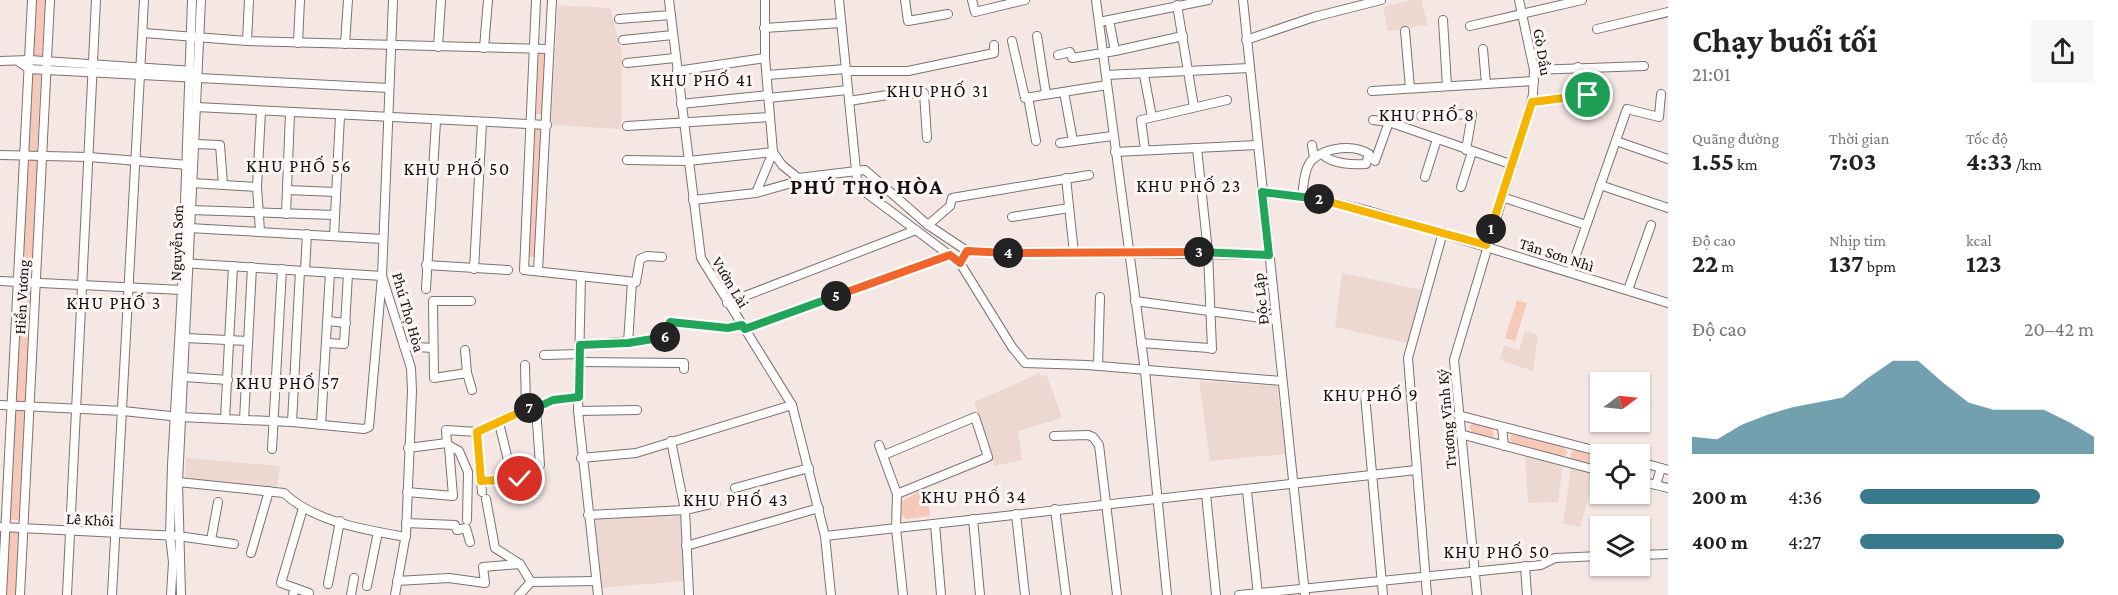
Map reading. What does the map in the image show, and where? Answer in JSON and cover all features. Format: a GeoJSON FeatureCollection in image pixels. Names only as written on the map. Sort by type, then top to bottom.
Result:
{"type":"FeatureCollection","features":[{"type":"Feature","properties":{"kind":"street","name":"Hiền Vương"},"geometry":{"type":"LineString","coordinates":[[2,595],[3,527],[12,406],[32,0]]}},
{"type":"Feature","properties":{"kind":"street","name":"Hiền Vương"},"geometry":{"type":"LineString","coordinates":[[20,595],[50,0]]}},
{"type":"Feature","properties":{"kind":"street"},"geometry":{"type":"LineString","coordinates":[[67,595],[78,408],[96,0]]}},
{"type":"Feature","properties":{"kind":"street"},"geometry":{"type":"LineString","coordinates":[[112,595],[142,71],[144,0]]}},
{"type":"Feature","properties":{"kind":"street","name":"Nguyễn Sơn"},"geometry":{"type":"LineString","coordinates":[[192,0],[196,35]]}},
{"type":"Feature","properties":{"kind":"street","name":"Nguyễn Sơn"},"geometry":{"type":"LineString","coordinates":[[181,595],[182,562],[174,536],[178,482],[177,417],[184,376],[189,165],[196,35],[201,0]]}},
{"type":"Feature","properties":{"kind":"street"},"geometry":{"type":"LineString","coordinates":[[248,41],[249,0]]}},
{"type":"Feature","properties":{"kind":"street"},"geometry":{"type":"LineString","coordinates":[[298,43],[300,0]]}},
{"type":"Feature","properties":{"kind":"street"},"geometry":{"type":"LineString","coordinates":[[345,44],[348,0]]}},
{"type":"Feature","properties":{"kind":"street","name":"Phú Thọ Hòa"},"geometry":{"type":"LineString","coordinates":[[393,0],[382,276],[404,346],[411,379],[405,537],[395,595]]}},
{"type":"Feature","properties":{"kind":"street"},"geometry":{"type":"LineString","coordinates":[[438,47],[441,0]]}},
{"type":"Feature","properties":{"kind":"street"},"geometry":{"type":"LineString","coordinates":[[484,48],[488,0]]}},
{"type":"Feature","properties":{"kind":"street"},"geometry":{"type":"LineString","coordinates":[[531,271],[531,125],[537,0]]}},
{"type":"Feature","properties":{"kind":"street"},"geometry":{"type":"LineString","coordinates":[[531,271],[547,124],[552,0]]}},
{"type":"Feature","properties":{"kind":"street","name":"Vườn Lài"},"geometry":{"type":"LineString","coordinates":[[669,0],[701,258],[792,405],[810,468],[825,536],[831,595]]}},
{"type":"Feature","properties":{"kind":"street"},"geometry":{"type":"LineString","coordinates":[[756,193],[773,152],[765,58],[765,0]]}},
{"type":"Feature","properties":{"kind":"street"},"geometry":{"type":"LineString","coordinates":[[839,0],[855,172],[865,192],[960,263],[1012,347],[1025,363],[1098,366],[1282,381]]}},
{"type":"Feature","properties":{"kind":"street"},"geometry":{"type":"LineString","coordinates":[[905,0],[908,21],[948,14]]}},
{"type":"Feature","properties":{"kind":"street"},"geometry":{"type":"LineString","coordinates":[[972,0],[975,12],[1025,0]]}},
{"type":"Feature","properties":{"kind":"street"},"geometry":{"type":"LineString","coordinates":[[1096,0],[1104,52],[1114,152],[1145,371],[1167,595]]}},
{"type":"Feature","properties":{"kind":"street"},"geometry":{"type":"LineString","coordinates":[[1099,22],[1186,2],[1208,0]]}},
{"type":"Feature","properties":{"kind":"street","name":"Độc Lập"},"geometry":{"type":"LineString","coordinates":[[1243,0],[1305,591]]}},
{"type":"Feature","properties":{"kind":"street"},"geometry":{"type":"LineString","coordinates":[[1246,40],[1314,16],[1382,0]]}},
{"type":"Feature","properties":{"kind":"street","name":"Gò Dầu"},"geometry":{"type":"LineString","coordinates":[[1486,245],[1532,102],[1534,70],[1519,0]]}},
{"type":"Feature","properties":{"kind":"street"},"geometry":{"type":"LineString","coordinates":[[1470,26],[1582,0]]}},
{"type":"Feature","properties":{"kind":"street"},"geometry":{"type":"LineString","coordinates":[[1177,5],[1190,72],[1194,107]]}},
{"type":"Feature","properties":{"kind":"street"},"geometry":{"type":"LineString","coordinates":[[1597,29],[1668,12]]}},
{"type":"Feature","properties":{"kind":"street"},"geometry":{"type":"LineString","coordinates":[[619,19],[670,15]]}},
{"type":"Feature","properties":{"kind":"street"},"geometry":{"type":"LineString","coordinates":[[1109,20],[1114,51]]}},
{"type":"Feature","properties":{"kind":"street"},"geometry":{"type":"LineString","coordinates":[[1443,21],[1447,86]]}},
{"type":"Feature","properties":{"kind":"street"},"geometry":{"type":"LineString","coordinates":[[764,28],[841,23]]}},
{"type":"Feature","properties":{"kind":"street"},"geometry":{"type":"LineString","coordinates":[[1405,31],[1410,88]]}},
{"type":"Feature","properties":{"kind":"street"},"geometry":{"type":"LineString","coordinates":[[144,33],[196,35],[248,41],[549,50]]}},
{"type":"Feature","properties":{"kind":"street"},"geometry":{"type":"LineString","coordinates":[[623,40],[673,35]]}},
{"type":"Feature","properties":{"kind":"street"},"geometry":{"type":"LineString","coordinates":[[1037,36],[1046,94]]}},
{"type":"Feature","properties":{"kind":"street"},"geometry":{"type":"LineString","coordinates":[[1058,55],[1070,52],[1072,58],[1183,36]]}},
{"type":"Feature","properties":{"kind":"street"},"geometry":{"type":"LineString","coordinates":[[1012,41],[1025,98],[1107,85]]}},
{"type":"Feature","properties":{"kind":"street"},"geometry":{"type":"LineString","coordinates":[[766,75],[846,70],[908,70],[994,53],[993,45]]}},
{"type":"Feature","properties":{"kind":"street"},"geometry":{"type":"LineString","coordinates":[[1483,49],[1486,84]]}},
{"type":"Feature","properties":{"kind":"street"},"geometry":{"type":"LineString","coordinates":[[627,63],[675,58]]}},
{"type":"Feature","properties":{"kind":"street"},"geometry":{"type":"LineString","coordinates":[[677,71],[765,58]]}},
{"type":"Feature","properties":{"kind":"street"},"geometry":{"type":"LineString","coordinates":[[0,61],[93,73],[142,71]]}},
{"type":"Feature","properties":{"kind":"street"},"geometry":{"type":"LineString","coordinates":[[47,66],[93,64],[211,77],[388,88]]}},
{"type":"Feature","properties":{"kind":"street"},"geometry":{"type":"LineString","coordinates":[[1534,70],[1644,66]]}},
{"type":"Feature","properties":{"kind":"street"},"geometry":{"type":"LineString","coordinates":[[1578,67],[1583,96]]}},
{"type":"Feature","properties":{"kind":"street"},"geometry":{"type":"LineString","coordinates":[[1106,75],[1144,75],[1249,68]]}},
{"type":"Feature","properties":{"kind":"street","name":"Nguyễn Sơn"},"geometry":{"type":"LineString","coordinates":[[171,595],[182,290],[191,210],[192,183],[189,165],[195,144],[194,75]]}},
{"type":"Feature","properties":{"kind":"street"},"geometry":{"type":"LineString","coordinates":[[1144,75],[1152,117]]}},
{"type":"Feature","properties":{"kind":"street"},"geometry":{"type":"LineString","coordinates":[[1372,91],[1534,81]]}},
{"type":"Feature","properties":{"kind":"street"},"geometry":{"type":"LineString","coordinates":[[681,104],[848,90]]}},
{"type":"Feature","properties":{"kind":"street"},"geometry":{"type":"LineString","coordinates":[[1065,92],[1073,141]]}},
{"type":"Feature","properties":{"kind":"street"},"geometry":{"type":"LineString","coordinates":[[849,101],[894,94],[924,93],[927,138]]}},
{"type":"Feature","properties":{"kind":"street"},"geometry":{"type":"LineString","coordinates":[[1532,102],[1606,93]]}},
{"type":"Feature","properties":{"kind":"street"},"geometry":{"type":"LineString","coordinates":[[1570,272],[1627,109],[1659,117],[1661,94]]}},
{"type":"Feature","properties":{"kind":"street"},"geometry":{"type":"LineString","coordinates":[[1028,97],[1036,141]]}},
{"type":"Feature","properties":{"kind":"street"},"geometry":{"type":"LineString","coordinates":[[1145,150],[1141,120],[1227,100]]}},
{"type":"Feature","properties":{"kind":"street"},"geometry":{"type":"LineString","coordinates":[[196,107],[436,121],[547,124]]}},
{"type":"Feature","properties":{"kind":"street"},"geometry":{"type":"LineString","coordinates":[[260,231],[257,187],[261,111]]}},
{"type":"Feature","properties":{"kind":"street"},"geometry":{"type":"LineString","coordinates":[[286,214],[290,113]]}},
{"type":"Feature","properties":{"kind":"street"},"geometry":{"type":"LineString","coordinates":[[1421,116],[1472,114],[1469,151],[1461,187]]}},
{"type":"Feature","properties":{"kind":"street"},"geometry":{"type":"LineString","coordinates":[[334,236],[340,116]]}},
{"type":"Feature","properties":{"kind":"street"},"geometry":{"type":"LineString","coordinates":[[627,126],[770,117]]}},
{"type":"Feature","properties":{"kind":"street"},"geometry":{"type":"LineString","coordinates":[[1373,120],[1389,122],[1513,165]]}},
{"type":"Feature","properties":{"kind":"street"},"geometry":{"type":"LineString","coordinates":[[426,289],[436,121]]}},
{"type":"Feature","properties":{"kind":"street"},"geometry":{"type":"LineString","coordinates":[[1375,161],[1389,122]]}},
{"type":"Feature","properties":{"kind":"street"},"geometry":{"type":"LineString","coordinates":[[474,269],[482,123]]}},
{"type":"Feature","properties":{"kind":"street"},"geometry":{"type":"LineString","coordinates":[[1060,143],[1112,136]]}},
{"type":"Feature","properties":{"kind":"street"},"geometry":{"type":"LineString","coordinates":[[1425,177],[1437,139]]}},
{"type":"Feature","properties":{"kind":"street"},"geometry":{"type":"LineString","coordinates":[[1616,141],[1668,159]]}},
{"type":"Feature","properties":{"kind":"street"},"geometry":{"type":"LineString","coordinates":[[195,144],[220,145],[223,185]]}},
{"type":"Feature","properties":{"kind":"street"},"geometry":{"type":"LineString","coordinates":[[1114,152],[1257,145]]}},
{"type":"Feature","properties":{"kind":"street"},"geometry":{"type":"LineString","coordinates":[[1312,145],[1314,158]]}},
{"type":"Feature","properties":{"kind":"street"},"geometry":{"type":"LineString","coordinates":[[1141,343],[1210,349],[1211,310],[1208,252],[1197,148]]}},
{"type":"Feature","properties":{"kind":"street"},"geometry":{"type":"LineString","coordinates":[[1302,196],[1305,172],[1314,158],[1330,150],[1349,148],[1360,148],[1369,154],[1366,164],[1356,165],[1328,159],[1323,155]]}},
{"type":"Feature","properties":{"kind":"street"},"geometry":{"type":"LineString","coordinates":[[627,160],[688,161],[773,152]]}},
{"type":"Feature","properties":{"kind":"street"},"geometry":{"type":"LineString","coordinates":[[773,152],[791,174],[802,180]]}},
{"type":"Feature","properties":{"kind":"street"},"geometry":{"type":"LineString","coordinates":[[0,155],[89,157],[189,165]]}},
{"type":"Feature","properties":{"kind":"street"},"geometry":{"type":"LineString","coordinates":[[693,200],[756,193],[802,180],[865,170],[928,225],[967,251],[1208,252],[1269,255]]}},
{"type":"Feature","properties":{"kind":"street"},"geometry":{"type":"LineString","coordinates":[[928,225],[950,206],[952,198],[1089,175]]}},
{"type":"Feature","properties":{"kind":"street"},"geometry":{"type":"LineString","coordinates":[[1066,178],[1074,253]]}},
{"type":"Feature","properties":{"kind":"street"},"geometry":{"type":"LineString","coordinates":[[192,183],[257,187]]}},
{"type":"Feature","properties":{"kind":"street"},"geometry":{"type":"LineString","coordinates":[[1600,185],[1668,208]]}},
{"type":"Feature","properties":{"kind":"street"},"geometry":{"type":"LineString","coordinates":[[287,190],[336,192]]}},
{"type":"Feature","properties":{"kind":"street","name":"Tân Sơn Nhì"},"geometry":{"type":"LineString","coordinates":[[1262,192],[1302,196],[1347,205],[1486,245],[1668,303]]}},
{"type":"Feature","properties":{"kind":"street"},"geometry":{"type":"LineString","coordinates":[[1502,197],[1586,225]]}},
{"type":"Feature","properties":{"kind":"street"},"geometry":{"type":"LineString","coordinates":[[1012,217],[1069,208]]}},
{"type":"Feature","properties":{"kind":"street"},"geometry":{"type":"LineString","coordinates":[[191,210],[335,215]]}},
{"type":"Feature","properties":{"kind":"street"},"geometry":{"type":"LineString","coordinates":[[1628,290],[1651,225]]}},
{"type":"Feature","properties":{"kind":"street"},"geometry":{"type":"LineString","coordinates":[[189,228],[383,239]]}},
{"type":"Feature","properties":{"kind":"street"},"geometry":{"type":"LineString","coordinates":[[727,303],[916,230]]}},
{"type":"Feature","properties":{"kind":"street"},"geometry":{"type":"LineString","coordinates":[[1427,595],[1408,354],[1443,232]]}},
{"type":"Feature","properties":{"kind":"street"},"geometry":{"type":"LineString","coordinates":[[292,422],[302,271],[307,234]]}},
{"type":"Feature","properties":{"kind":"street","name":"Trương Vĩnh Ký"},"geometry":{"type":"LineString","coordinates":[[1477,595],[1454,372],[1455,353],[1486,245]]}},
{"type":"Feature","properties":{"kind":"street"},"geometry":{"type":"LineString","coordinates":[[960,263],[967,251]]}},
{"type":"Feature","properties":{"kind":"street"},"geometry":{"type":"LineString","coordinates":[[580,345],[628,343],[666,337],[668,326],[675,322],[728,328],[743,327],[950,255]]}},
{"type":"Feature","properties":{"kind":"street"},"geometry":{"type":"LineString","coordinates":[[531,271],[636,282],[640,259],[647,256],[662,256]]}},
{"type":"Feature","properties":{"kind":"street"},"geometry":{"type":"LineString","coordinates":[[0,405],[292,422],[364,429],[370,425],[382,276],[185,263]]}},
{"type":"Feature","properties":{"kind":"street"},"geometry":{"type":"LineString","coordinates":[[426,265],[508,270]]}},
{"type":"Feature","properties":{"kind":"street"},"geometry":{"type":"LineString","coordinates":[[225,419],[233,266]]}},
{"type":"Feature","properties":{"kind":"street"},"geometry":{"type":"LineString","coordinates":[[244,420],[252,267]]}},
{"type":"Feature","properties":{"kind":"street"},"geometry":{"type":"LineString","coordinates":[[272,449],[282,269]]}},
{"type":"Feature","properties":{"kind":"street"},"geometry":{"type":"LineString","coordinates":[[321,425],[330,273]]}},
{"type":"Feature","properties":{"kind":"street"},"geometry":{"type":"LineString","coordinates":[[327,343],[344,344],[348,274]]}},
{"type":"Feature","properties":{"kind":"street"},"geometry":{"type":"LineString","coordinates":[[581,276],[578,411],[581,458],[598,595]]}},
{"type":"Feature","properties":{"kind":"street"},"geometry":{"type":"LineString","coordinates":[[0,281],[182,290]]}},
{"type":"Feature","properties":{"kind":"street"},"geometry":{"type":"LineString","coordinates":[[628,343],[632,282]]}},
{"type":"Feature","properties":{"kind":"street"},"geometry":{"type":"LineString","coordinates":[[1098,366],[1100,297]]}},
{"type":"Feature","properties":{"kind":"street"},"geometry":{"type":"LineString","coordinates":[[467,373],[434,378],[433,301],[471,301]]}},
{"type":"Feature","properties":{"kind":"street"},"geometry":{"type":"LineString","coordinates":[[1135,301],[1276,320]]}},
{"type":"Feature","properties":{"kind":"street"},"geometry":{"type":"LineString","coordinates":[[328,321],[346,323]]}},
{"type":"Feature","properties":{"kind":"street"},"geometry":{"type":"LineString","coordinates":[[185,338],[248,341]]}},
{"type":"Feature","properties":{"kind":"street"},"geometry":{"type":"LineString","coordinates":[[404,346],[432,348]]}},
{"type":"Feature","properties":{"kind":"street"},"geometry":{"type":"LineString","coordinates":[[465,350],[467,373],[472,390]]}},
{"type":"Feature","properties":{"kind":"street"},"geometry":{"type":"LineString","coordinates":[[544,355],[684,363],[684,369]]}},
{"type":"Feature","properties":{"kind":"street"},"geometry":{"type":"LineString","coordinates":[[525,365],[526,408]]}},
{"type":"Feature","properties":{"kind":"street"},"geometry":{"type":"LineString","coordinates":[[184,376],[228,380]]}},
{"type":"Feature","properties":{"kind":"street"},"geometry":{"type":"LineString","coordinates":[[1365,395],[1383,595]]}},
{"type":"Feature","properties":{"kind":"street"},"geometry":{"type":"LineString","coordinates":[[407,492],[453,496],[446,430],[477,432],[526,408],[536,408],[553,400],[579,397]]}},
{"type":"Feature","properties":{"kind":"street"},"geometry":{"type":"LineString","coordinates":[[581,458],[636,453],[792,405]]}},
{"type":"Feature","properties":{"kind":"street"},"geometry":{"type":"LineString","coordinates":[[536,408],[540,465]]}},
{"type":"Feature","properties":{"kind":"street"},"geometry":{"type":"LineString","coordinates":[[578,411],[637,410]]}},
{"type":"Feature","properties":{"kind":"street"},"geometry":{"type":"LineString","coordinates":[[1458,415],[1590,449]]}},
{"type":"Feature","properties":{"kind":"street"},"geometry":{"type":"LineString","coordinates":[[884,455],[975,417],[988,457],[897,494]]}},
{"type":"Feature","properties":{"kind":"street"},"geometry":{"type":"LineString","coordinates":[[498,423],[508,460]]}},
{"type":"Feature","properties":{"kind":"street"},"geometry":{"type":"LineString","coordinates":[[1502,427],[1504,446]]}},
{"type":"Feature","properties":{"kind":"street"},"geometry":{"type":"LineString","coordinates":[[477,432],[481,481],[495,548],[520,564],[531,582]]}},
{"type":"Feature","properties":{"kind":"street"},"geometry":{"type":"LineString","coordinates":[[1054,436],[1079,434],[1093,437],[1100,452],[1117,595]]}},
{"type":"Feature","properties":{"kind":"street"},"geometry":{"type":"LineString","coordinates":[[1460,434],[1590,468]]}},
{"type":"Feature","properties":{"kind":"street"},"geometry":{"type":"LineString","coordinates":[[671,441],[685,510],[688,595]]}},
{"type":"Feature","properties":{"kind":"street"},"geometry":{"type":"LineString","coordinates":[[408,448],[448,445],[459,451],[468,472],[467,520]]}},
{"type":"Feature","properties":{"kind":"street"},"geometry":{"type":"LineString","coordinates":[[879,445],[897,494],[896,528],[903,595]]}},
{"type":"Feature","properties":{"kind":"street"},"geometry":{"type":"LineString","coordinates":[[735,488],[810,468]]}},
{"type":"Feature","properties":{"kind":"street"},"geometry":{"type":"LineString","coordinates":[[1656,485],[1664,469]]}},
{"type":"Feature","properties":{"kind":"street"},"geometry":{"type":"LineString","coordinates":[[825,536],[1158,498],[1247,491],[1293,482],[1416,470]]}},
{"type":"Feature","properties":{"kind":"street"},"geometry":{"type":"LineString","coordinates":[[481,481],[520,479]]}},
{"type":"Feature","properties":{"kind":"street"},"geometry":{"type":"LineString","coordinates":[[178,482],[284,493],[303,508],[378,532],[405,537]]}},
{"type":"Feature","properties":{"kind":"street"},"geometry":{"type":"LineString","coordinates":[[1650,484],[1668,488]]}},
{"type":"Feature","properties":{"kind":"street"},"geometry":{"type":"LineString","coordinates":[[251,553],[269,491]]}},
{"type":"Feature","properties":{"kind":"street"},"geometry":{"type":"LineString","coordinates":[[1247,491],[1258,594]]}},
{"type":"Feature","properties":{"kind":"street"},"geometry":{"type":"LineString","coordinates":[[1206,494],[1216,595]]}},
{"type":"Feature","properties":{"kind":"street"},"geometry":{"type":"LineString","coordinates":[[212,540],[219,502]]}},
{"type":"Feature","properties":{"kind":"street"},"geometry":{"type":"LineString","coordinates":[[588,515],[685,510],[716,503]]}},
{"type":"Feature","properties":{"kind":"street"},"geometry":{"type":"LineString","coordinates":[[303,508],[281,583],[294,592],[309,593]]}},
{"type":"Feature","properties":{"kind":"street"},"geometry":{"type":"LineString","coordinates":[[686,546],[819,508]]}},
{"type":"Feature","properties":{"kind":"street"},"geometry":{"type":"LineString","coordinates":[[1056,509],[1066,595]]}},
{"type":"Feature","properties":{"kind":"street"},"geometry":{"type":"LineString","coordinates":[[1016,514],[1025,595]]}},
{"type":"Feature","properties":{"kind":"street"},"geometry":{"type":"LineString","coordinates":[[973,519],[980,595]]}},
{"type":"Feature","properties":{"kind":"street"},"geometry":{"type":"LineString","coordinates":[[328,584],[340,521]]}},
{"type":"Feature","properties":{"kind":"street"},"geometry":{"type":"LineString","coordinates":[[406,523],[456,525],[457,530],[466,528],[470,542]]}},
{"type":"Feature","properties":{"kind":"street"},"geometry":{"type":"LineString","coordinates":[[935,524],[941,595]]}},
{"type":"Feature","properties":{"kind":"street","name":"Lê Khôi"},"geometry":{"type":"LineString","coordinates":[[3,527],[174,536],[234,544]]}},
{"type":"Feature","properties":{"kind":"street"},"geometry":{"type":"LineString","coordinates":[[367,586],[378,532]]}},
{"type":"Feature","properties":{"kind":"street"},"geometry":{"type":"LineString","coordinates":[[1650,555],[1668,554]]}},
{"type":"Feature","properties":{"kind":"street"},"geometry":{"type":"LineString","coordinates":[[1239,595],[1305,591],[1382,579],[1540,565],[1555,558],[1590,556]]}},
{"type":"Feature","properties":{"kind":"street"},"geometry":{"type":"LineString","coordinates":[[398,581],[449,578],[485,583],[483,567],[520,564]]}},
{"type":"Feature","properties":{"kind":"street"},"geometry":{"type":"LineString","coordinates":[[1525,566],[1527,595]]}},
{"type":"Feature","properties":{"kind":"street"},"geometry":{"type":"LineString","coordinates":[[351,595],[354,578]]}},
{"type":"Feature","properties":{"kind":"street"},"geometry":{"type":"LineString","coordinates":[[519,595],[522,589],[531,582],[596,581]]}},
{"type":"Feature","properties":{"kind":"shaded area"},"geometry":{"type":"Polygon","coordinates":[[[35,0],[45,0],[42,60],[32,59],[35,0]]]}},
{"type":"Feature","properties":{"kind":"shaded area"},"geometry":{"type":"Polygon","coordinates":[[[1410,0],[1421,0],[1428,25],[1388,31],[1383,7],[1410,0]]]}},
{"type":"Feature","properties":{"kind":"shaded area"},"geometry":{"type":"Polygon","coordinates":[[[558,5],[610,8],[622,53],[621,129],[551,125],[558,5]]]}},
{"type":"Feature","properties":{"kind":"shaded area"},"geometry":{"type":"Polygon","coordinates":[[[539,51],[545,51],[542,114],[536,114],[539,51]]]}},
{"type":"Feature","properties":{"kind":"shaded area"},"geometry":{"type":"Polygon","coordinates":[[[31,72],[41,73],[37,153],[27,153],[31,72]]]}},
{"type":"Feature","properties":{"kind":"shaded area"},"geometry":{"type":"Polygon","coordinates":[[[535,128],[541,128],[535,257],[529,257],[535,128]]]}},
{"type":"Feature","properties":{"kind":"shaded area"},"geometry":{"type":"Polygon","coordinates":[[[28,159],[38,159],[32,279],[22,279],[28,159]]]}},
{"type":"Feature","properties":{"kind":"shaded area"},"geometry":{"type":"Polygon","coordinates":[[[1342,273],[1422,290],[1407,343],[1335,327],[1342,273]]]}},
{"type":"Feature","properties":{"kind":"shaded area"},"geometry":{"type":"Polygon","coordinates":[[[21,287],[31,288],[26,402],[16,401],[21,287]]]}},
{"type":"Feature","properties":{"kind":"shaded area"},"geometry":{"type":"Polygon","coordinates":[[[1517,300],[1527,303],[1515,341],[1505,338],[1517,300]]]}},
{"type":"Feature","properties":{"kind":"shaded area"},"geometry":{"type":"Polygon","coordinates":[[[1525,331],[1538,335],[1533,371],[1500,360],[1504,345],[1519,350],[1525,331]]]}},
{"type":"Feature","properties":{"kind":"shaded area"},"geometry":{"type":"Polygon","coordinates":[[[1040,373],[1042,377],[1047,375],[1062,418],[1018,431],[1022,460],[994,466],[974,402],[1040,373]]]}},
{"type":"Feature","properties":{"kind":"shaded area"},"geometry":{"type":"Polygon","coordinates":[[[1199,381],[1277,386],[1286,454],[1210,461],[1199,381]]]}},
{"type":"Feature","properties":{"kind":"shaded area"},"geometry":{"type":"Polygon","coordinates":[[[15,410],[26,410],[20,520],[9,520],[15,410]]]}},
{"type":"Feature","properties":{"kind":"shaded area"},"geometry":{"type":"Polygon","coordinates":[[[1474,423],[1492,427],[1494,436],[1489,438],[1472,433],[1469,426],[1474,423]]]}},
{"type":"Feature","properties":{"kind":"shaded area"},"geometry":{"type":"Polygon","coordinates":[[[1512,434],[1564,446],[1568,453],[1563,457],[1513,444],[1510,439],[1512,434]]]}},
{"type":"Feature","properties":{"kind":"shaded area"},"geometry":{"type":"Polygon","coordinates":[[[1576,449],[1590,452],[1590,464],[1572,460],[1570,454],[1576,449]]]}},
{"type":"Feature","properties":{"kind":"shaded area"},"geometry":{"type":"Polygon","coordinates":[[[1525,456],[1563,466],[1558,502],[1528,503],[1525,456]]]}},
{"type":"Feature","properties":{"kind":"shaded area"},"geometry":{"type":"Polygon","coordinates":[[[186,458],[280,466],[277,488],[185,479],[186,458]]]}},
{"type":"Feature","properties":{"kind":"shaded area"},"geometry":{"type":"Polygon","coordinates":[[[1571,468],[1590,473],[1590,492],[1580,527],[1563,524],[1571,468]]]}},
{"type":"Feature","properties":{"kind":"shaded area"},"geometry":{"type":"Polygon","coordinates":[[[926,487],[930,516],[907,519],[902,516],[901,502],[926,487]]]}},
{"type":"Feature","properties":{"kind":"shaded area"},"geometry":{"type":"Polygon","coordinates":[[[683,513],[684,581],[599,588],[594,518],[683,513]]]}},
{"type":"Feature","properties":{"kind":"shaded area"},"geometry":{"type":"Polygon","coordinates":[[[9,527],[20,528],[17,595],[6,595],[9,527]]]}},
{"type":"Feature","properties":{"kind":"district","name":"KHU PHỐ 41"},"geometry":{"type":"Point","coordinates":[702,80]}},
{"type":"Feature","properties":{"kind":"district","name":"KHU PHỐ 31"},"geometry":{"type":"Point","coordinates":[938,91]}},
{"type":"Feature","properties":{"kind":"district","name":"KHU PHỐ 8"},"geometry":{"type":"Point","coordinates":[1427,115]}},
{"type":"Feature","properties":{"kind":"district","name":"KHU PHỐ 56"},"geometry":{"type":"Point","coordinates":[299,166]}},
{"type":"Feature","properties":{"kind":"district","name":"KHU PHỐ 50"},"geometry":{"type":"Point","coordinates":[457,169]}},
{"type":"Feature","properties":{"kind":"district","name":"PHÚ THỌ HÒA"},"geometry":{"type":"Point","coordinates":[867,186]}},
{"type":"Feature","properties":{"kind":"district","name":"KHU PHỐ 23"},"geometry":{"type":"Point","coordinates":[1189,186]}},
{"type":"Feature","properties":{"kind":"district","name":"KHU PHỐ 3"},"geometry":{"type":"Point","coordinates":[114,303]}},
{"type":"Feature","properties":{"kind":"district","name":"KHU PHỐ 57"},"geometry":{"type":"Point","coordinates":[288,383]}},
{"type":"Feature","properties":{"kind":"district","name":"KHU PHỐ 9"},"geometry":{"type":"Point","coordinates":[1371,395]}},
{"type":"Feature","properties":{"kind":"district","name":"KHU PHỐ 34"},"geometry":{"type":"Point","coordinates":[974,497]}},
{"type":"Feature","properties":{"kind":"district","name":"KHU PHỐ 43"},"geometry":{"type":"Point","coordinates":[736,500]}},
{"type":"Feature","properties":{"kind":"district","name":"KHU PHỐ 50"},"geometry":{"type":"Point","coordinates":[1497,552]}},
{"type":"Feature","properties":{"kind":"route"},"geometry":{"type":"LineString","coordinates":[[520,479],[481,481],[477,432],[526,408],[536,408],[553,400],[579,397],[580,345],[660,339],[667,336],[670,322],[728,328],[742,325],[745,329],[950,255],[960,263],[967,251],[981,253],[1242,252],[1269,255],[1262,192],[1336,202],[1486,245],[1532,102],[1588,95]]}}]}
